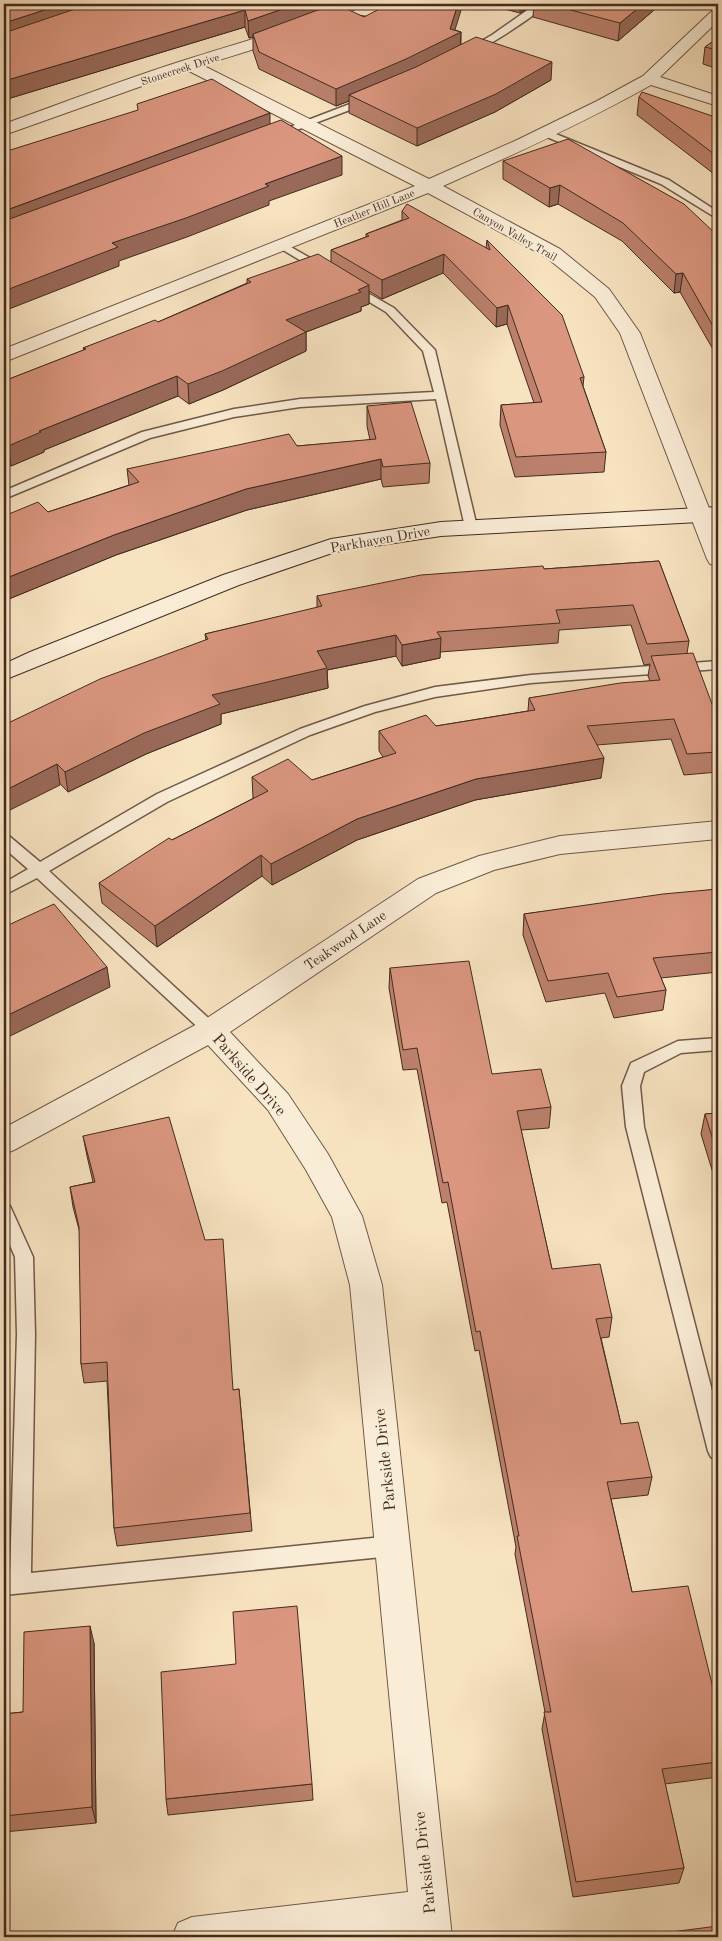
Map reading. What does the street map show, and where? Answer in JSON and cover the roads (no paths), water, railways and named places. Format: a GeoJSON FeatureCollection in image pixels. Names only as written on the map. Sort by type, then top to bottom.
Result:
{"type":"FeatureCollection","features":[{"type":"Feature","properties":{"kind":"street","name":"Stonecreek Drive"},"geometry":{"type":"LineString","coordinates":[[4,130],[188,64],[266,41],[329,17],[354,4]]}},
{"type":"Feature","properties":{"kind":"street","name":"Heather Hill Lane"},"geometry":{"type":"LineString","coordinates":[[4,356],[429,186],[546,133],[604,105],[649,79],[716,16]]}},
{"type":"Feature","properties":{"kind":"street","name":"Canyon Valley Trail"},"geometry":{"type":"LineString","coordinates":[[188,64],[429,186],[553,253],[602,293],[630,333],[710,515],[718,560]]}},
{"type":"Feature","properties":{"kind":"street"},"geometry":{"type":"LineString","coordinates":[[649,79],[718,101]]}},
{"type":"Feature","properties":{"kind":"street","name":"Parkhaven Drive"},"geometry":{"type":"LineString","coordinates":[[4,673],[38,657],[231,580],[331,546],[441,529],[710,515]]}},
{"type":"Feature","properties":{"kind":"street","name":"Teakwood Lane"},"geometry":{"type":"LineString","coordinates":[[4,1142],[211,1030],[427,886],[488,862],[560,845],[718,830]]}},
{"type":"Feature","properties":{"kind":"street","name":"Parkside Drive"},"geometry":{"type":"LineString","coordinates":[[211,1030],[278,1102],[317,1162],[346,1216],[366,1285],[430,1923]]}},
{"type":"Feature","properties":{"kind":"street"},"geometry":{"type":"LineString","coordinates":[[192,1937],[430,1923]]}},
{"type":"Feature","properties":{"kind":"lane"},"geometry":{"type":"LineString","coordinates":[[456,58],[495,36],[542,4]]}},
{"type":"Feature","properties":{"kind":"lane"},"geometry":{"type":"LineString","coordinates":[[260,141],[352,108],[379,95]]}},
{"type":"Feature","properties":{"kind":"lane"},"geometry":{"type":"LineString","coordinates":[[546,133],[665,182],[718,216]]}},
{"type":"Feature","properties":{"kind":"lane"},"geometry":{"type":"LineString","coordinates":[[282,245],[390,310],[429,350],[471,528]]}},
{"type":"Feature","properties":{"kind":"lane"},"geometry":{"type":"LineString","coordinates":[[4,495],[146,435],[234,413],[300,403],[441,395]]}},
{"type":"Feature","properties":{"kind":"lane"},"geometry":{"type":"LineString","coordinates":[[4,890],[162,798],[305,732],[370,709],[436,692],[531,679],[718,665]]}},
{"type":"Feature","properties":{"kind":"lane"},"geometry":{"type":"LineString","coordinates":[[4,840],[39,870],[211,1030]]}},
{"type":"Feature","properties":{"kind":"lane"},"geometry":{"type":"LineString","coordinates":[[718,1044],[678,1047],[637,1068],[631,1086],[635,1127],[718,1451]]}},
{"type":"Feature","properties":{"kind":"lane"},"geometry":{"type":"LineString","coordinates":[[4,1211],[24,1257],[25,1363],[12,1584],[392,1546]]}}]}
